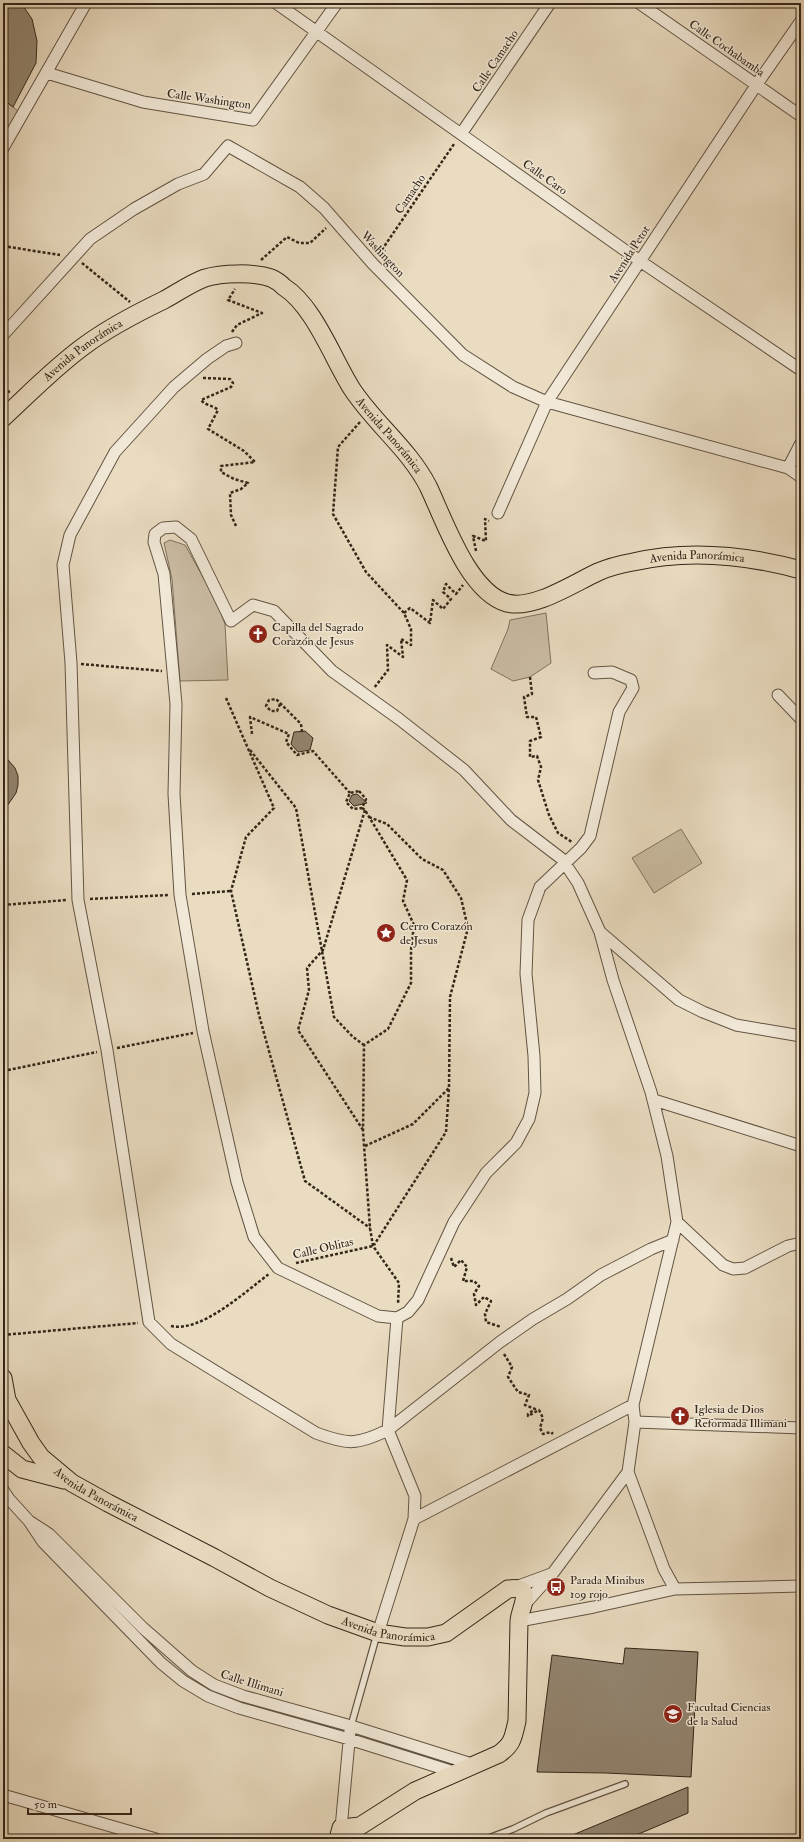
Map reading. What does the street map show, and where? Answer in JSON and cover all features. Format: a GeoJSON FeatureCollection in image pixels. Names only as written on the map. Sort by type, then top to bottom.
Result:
{"type":"FeatureCollection","features":[{"type":"Feature","properties":{"kind":"main road","name":"Avenida Panorámica"},"geometry":{"type":"LineString","coordinates":[[3,418],[84,346],[141,311],[205,278],[225,274],[245,274],[271,278],[287,288],[302,303],[352,389],[370,412],[402,447],[427,484],[452,539],[471,573],[491,595],[508,603],[526,604],[549,596],[602,571],[634,562],[671,555],[706,554],[745,558],[801,570]]}},
{"type":"Feature","properties":{"kind":"main road"},"geometry":{"type":"LineString","coordinates":[[3,1378],[7,1400],[38,1465]]}},
{"type":"Feature","properties":{"kind":"main road","name":"Avenida Panorámica"},"geometry":{"type":"LineString","coordinates":[[3,1454],[22,1469],[38,1465],[270,1588],[328,1615],[378,1633],[405,1637],[428,1637],[446,1634],[508,1589]]}},
{"type":"Feature","properties":{"kind":"main road"},"geometry":{"type":"LineString","coordinates":[[339,1834],[359,1833],[415,1791],[457,1774],[475,1764],[499,1754],[510,1746],[514,1737],[517,1721],[519,1621],[520,1613],[525,1604],[525,1597],[522,1590],[516,1588],[508,1589]]}},
{"type":"Feature","properties":{"kind":"street"},"geometry":{"type":"LineString","coordinates":[[3,148],[86,3]]}},
{"type":"Feature","properties":{"kind":"street","name":"Calle Caro"},"geometry":{"type":"LineString","coordinates":[[276,3],[640,260],[801,370]]}},
{"type":"Feature","properties":{"kind":"street","name":"Calle Washington"},"geometry":{"type":"LineString","coordinates":[[47,73],[143,102],[253,120],[337,3]]}},
{"type":"Feature","properties":{"kind":"street","name":"Calle Camacho"},"geometry":{"type":"LineString","coordinates":[[461,134],[550,3]]}},
{"type":"Feature","properties":{"kind":"street","name":"Calle Cochabamba"},"geometry":{"type":"LineString","coordinates":[[639,3],[801,116]]}},
{"type":"Feature","properties":{"kind":"street","name":"Avenida Petot"},"geometry":{"type":"LineString","coordinates":[[498,513],[547,402],[757,84],[801,21]]}},
{"type":"Feature","properties":{"kind":"street","name":"Washington"},"geometry":{"type":"LineString","coordinates":[[3,335],[90,239],[134,210],[178,184],[204,174],[228,146],[300,187],[324,208],[373,264],[462,355],[513,387],[547,402],[788,468],[801,477]]}},
{"type":"Feature","properties":{"kind":"street"},"geometry":{"type":"LineString","coordinates":[[234,344],[226,346],[174,387],[115,452],[70,535],[62,565],[71,663],[78,900],[107,1050],[149,1322],[171,1344],[316,1433],[332,1439],[352,1443],[373,1438],[388,1430],[500,1342],[601,1275],[651,1249],[673,1240]]}},
{"type":"Feature","properties":{"kind":"street"},"geometry":{"type":"LineString","coordinates":[[788,468],[801,443]]}},
{"type":"Feature","properties":{"kind":"street"},"geometry":{"type":"LineString","coordinates":[[525,1604],[554,1573],[628,1472],[635,1422],[633,1405],[677,1222],[667,1156],[654,1100],[613,980],[600,932],[578,883],[565,864],[562,859],[511,820],[464,770],[399,719],[332,671],[274,612],[253,605],[231,621],[191,539],[176,527],[164,528],[155,534],[154,542],[164,574],[176,704],[174,794],[180,895],[203,1031],[237,1182],[254,1237],[278,1268],[378,1316],[397,1318],[408,1312],[418,1300],[454,1222],[486,1173],[516,1143],[529,1119],[535,1093],[534,1056],[526,974],[528,920],[540,888],[565,864],[581,848],[590,836],[619,712],[633,688],[631,680],[612,672],[594,673]]}},
{"type":"Feature","properties":{"kind":"street"},"geometry":{"type":"LineString","coordinates":[[778,695],[801,719]]}},
{"type":"Feature","properties":{"kind":"street"},"geometry":{"type":"LineString","coordinates":[[600,932],[679,1000],[702,1012],[736,1025],[801,1036]]}},
{"type":"Feature","properties":{"kind":"street"},"geometry":{"type":"LineString","coordinates":[[654,1100],[801,1146]]}},
{"type":"Feature","properties":{"kind":"street"},"geometry":{"type":"LineString","coordinates":[[677,1222],[723,1265],[733,1269],[745,1268],[788,1246],[801,1243]]}},
{"type":"Feature","properties":{"kind":"street"},"geometry":{"type":"LineString","coordinates":[[378,1633],[414,1518],[415,1496],[388,1430],[397,1318]]}},
{"type":"Feature","properties":{"kind":"street"},"geometry":{"type":"LineString","coordinates":[[414,1518],[633,1405]]}},
{"type":"Feature","properties":{"kind":"street"},"geometry":{"type":"LineString","coordinates":[[635,1422],[801,1428]]}},
{"type":"Feature","properties":{"kind":"street"},"geometry":{"type":"LineString","coordinates":[[628,1472],[664,1569],[675,1589]]}},
{"type":"Feature","properties":{"kind":"street","name":"Calle Illimani"},"geometry":{"type":"LineString","coordinates":[[3,1490],[29,1521],[48,1548],[161,1663],[183,1681],[208,1696],[239,1708],[348,1739],[457,1774]]}},
{"type":"Feature","properties":{"kind":"street","name":"Calle Illimani"},"geometry":{"type":"LineString","coordinates":[[29,1521],[49,1534],[143,1628],[192,1672],[214,1685],[243,1696],[351,1726],[475,1764]]}},
{"type":"Feature","properties":{"kind":"street"},"geometry":{"type":"LineString","coordinates":[[508,1589],[554,1573]]}},
{"type":"Feature","properties":{"kind":"street"},"geometry":{"type":"LineString","coordinates":[[519,1621],[594,1607],[675,1589],[801,1586]]}},
{"type":"Feature","properties":{"kind":"street"},"geometry":{"type":"LineString","coordinates":[[339,1834],[348,1739],[351,1726]]}},
{"type":"Feature","properties":{"kind":"street"},"geometry":{"type":"LineString","coordinates":[[3,1795],[156,1839]]}},
{"type":"Feature","properties":{"kind":"lane"},"geometry":{"type":"LineString","coordinates":[[351,1726],[378,1633]]}},
{"type":"Feature","properties":{"kind":"lane"},"geometry":{"type":"LineString","coordinates":[[486,1839],[513,1829],[546,1813],[625,1784]]}},
{"type":"Feature","properties":{"kind":"path","name":"Camacho"},"geometry":{"type":"LineString","coordinates":[[373,264],[461,134]]}},
{"type":"Feature","properties":{"kind":"path"},"geometry":{"type":"LineString","coordinates":[[234,344],[228,338],[237,325],[262,313],[228,300],[245,274],[287,237],[299,243],[310,243],[335,220]]}},
{"type":"Feature","properties":{"kind":"path"},"geometry":{"type":"LineString","coordinates":[[195,369],[194,376],[203,378],[230,379],[233,383],[231,387],[201,400],[205,404],[214,406],[218,410],[208,429],[244,451],[254,462],[221,466],[221,472],[234,479],[248,483],[241,489],[230,493],[231,515],[236,526]]}},
{"type":"Feature","properties":{"kind":"path"},"geometry":{"type":"LineString","coordinates":[[368,697],[388,670],[387,645],[403,657],[401,639],[411,646],[411,629],[404,613],[366,572],[333,514],[338,446],[370,412]]}},
{"type":"Feature","properties":{"kind":"path"},"geometry":{"type":"LineString","coordinates":[[472,548],[477,554],[473,536],[486,541],[485,519],[500,526],[498,513]]}},
{"type":"Feature","properties":{"kind":"path"},"geometry":{"type":"LineString","coordinates":[[404,613],[410,608],[430,623],[433,600],[443,609],[451,599],[443,592],[446,584],[456,594],[463,585],[460,576],[471,573]]}},
{"type":"Feature","properties":{"kind":"path"},"geometry":{"type":"LineString","coordinates":[[71,663],[172,672]]}},
{"type":"Feature","properties":{"kind":"path"},"geometry":{"type":"LineString","coordinates":[[530,677],[532,694],[524,697],[527,717],[536,717],[540,736],[530,741],[530,757],[537,756],[541,767],[538,780],[549,815],[558,833],[581,848]]}},
{"type":"Feature","properties":{"kind":"path"},"geometry":{"type":"LineString","coordinates":[[226,698],[274,808],[246,837],[231,891],[259,1015],[305,1181],[370,1228]]}},
{"type":"Feature","properties":{"kind":"path"},"geometry":{"type":"LineString","coordinates":[[280,704],[276,711],[271,711],[266,706],[269,700],[276,699],[301,724],[302,732]]}},
{"type":"Feature","properties":{"kind":"path"},"geometry":{"type":"LineString","coordinates":[[252,734],[250,716],[289,734],[286,742],[297,754],[313,751],[350,793]]}},
{"type":"Feature","properties":{"kind":"path"},"geometry":{"type":"LineString","coordinates":[[248,748],[296,808],[334,1017],[353,1037],[364,1045]]}},
{"type":"Feature","properties":{"kind":"path"},"geometry":{"type":"LineString","coordinates":[[350,793],[359,791],[366,799],[362,808]]}},
{"type":"Feature","properties":{"kind":"path"},"geometry":{"type":"LineString","coordinates":[[350,793],[346,802],[353,809],[362,808],[365,810],[407,880],[403,902],[414,925],[411,950],[411,983],[388,1029],[364,1045]]}},
{"type":"Feature","properties":{"kind":"path"},"geometry":{"type":"LineString","coordinates":[[363,1131],[298,1030],[309,990],[307,968],[323,950],[365,810]]}},
{"type":"Feature","properties":{"kind":"path"},"geometry":{"type":"LineString","coordinates":[[369,817],[387,824],[422,859],[443,870],[461,898],[468,928],[450,997],[449,1088],[446,1132],[373,1246]]}},
{"type":"Feature","properties":{"kind":"path"},"geometry":{"type":"LineString","coordinates":[[3,905],[231,891]]}},
{"type":"Feature","properties":{"kind":"path"},"geometry":{"type":"LineString","coordinates":[[364,1045],[363,1131],[370,1228],[373,1246],[399,1283],[397,1318]]}},
{"type":"Feature","properties":{"kind":"path"},"geometry":{"type":"LineString","coordinates":[[365,1146],[412,1124],[449,1088]]}},
{"type":"Feature","properties":{"kind":"path"},"geometry":{"type":"LineString","coordinates":[[448,1237],[446,1244],[454,1266],[461,1260],[467,1267],[463,1281],[474,1281],[479,1286],[474,1294],[476,1305],[484,1297],[491,1301],[485,1314],[486,1322],[499,1326],[505,1331],[498,1340],[500,1342],[502,1352],[512,1367],[508,1377],[518,1392],[529,1395],[525,1405],[535,1409],[528,1414],[528,1416],[539,1410],[543,1418],[540,1428],[543,1434],[551,1432],[556,1435],[547,1441],[551,1447]]}},
{"type":"Feature","properties":{"kind":"path","name":"Calle Oblitas"},"geometry":{"type":"LineString","coordinates":[[278,1268],[373,1246]]}},
{"type":"Feature","properties":{"kind":"shaded area"},"geometry":{"type":"Polygon","coordinates":[[[3,99],[18,111],[3,139],[3,99]]]}},
{"type":"Feature","properties":{"kind":"shaded area"},"geometry":{"type":"Polygon","coordinates":[[[170,540],[185,545],[216,600],[225,624],[228,680],[180,681],[172,579],[164,543],[170,540]]]}},
{"type":"Feature","properties":{"kind":"shaded area"},"geometry":{"type":"Polygon","coordinates":[[[546,613],[551,663],[530,677],[513,681],[491,669],[508,629],[510,620],[546,613]]]}},
{"type":"Feature","properties":{"kind":"shaded area"},"geometry":{"type":"Polygon","coordinates":[[[681,829],[702,863],[654,893],[632,858],[681,829]]]}},
{"type":"Feature","properties":{"kind":"building"},"geometry":{"type":"Polygon","coordinates":[[[3,3],[21,3],[32,19],[37,41],[36,63],[13,107],[3,99],[3,3]]]}},
{"type":"Feature","properties":{"kind":"building"},"geometry":{"type":"Polygon","coordinates":[[[305,731],[313,738],[310,750],[298,752],[291,744],[294,732],[305,731]]]}},
{"type":"Feature","properties":{"kind":"building"},"geometry":{"type":"Polygon","coordinates":[[[3,754],[15,768],[18,776],[18,785],[16,793],[3,812],[3,754]]]}},
{"type":"Feature","properties":{"kind":"building"},"geometry":{"type":"Polygon","coordinates":[[[357,794],[367,803],[354,806],[349,801],[352,795],[357,794]]]}},
{"type":"Feature","properties":{"kind":"building"},"geometry":{"type":"Polygon","coordinates":[[[625,1648],[698,1652],[691,1777],[606,1773],[537,1772],[552,1655],[623,1664],[625,1648]]]}},
{"type":"Feature","properties":{"kind":"building"},"geometry":{"type":"Polygon","coordinates":[[[688,1787],[688,1813],[627,1839],[563,1839],[688,1787]]]}},
{"type":"Feature","properties":{"kind":"place","name":"Capilla del Sagrado Corazón de Jesus"},"geometry":{"type":"Point","coordinates":[258,634]}},
{"type":"Feature","properties":{"kind":"place","name":"Cerro Corazón de Jesus"},"geometry":{"type":"Point","coordinates":[386,933]}},
{"type":"Feature","properties":{"kind":"place","name":"Iglesia de Dios Reformada Illimani"},"geometry":{"type":"Point","coordinates":[680,1416]}},
{"type":"Feature","properties":{"kind":"place","name":"Parada Minibus 109 rojo"},"geometry":{"type":"Point","coordinates":[556,1587]}},
{"type":"Feature","properties":{"kind":"place","name":"Facultad Ciencias de la Salud"},"geometry":{"type":"Point","coordinates":[673,1714]}}]}
